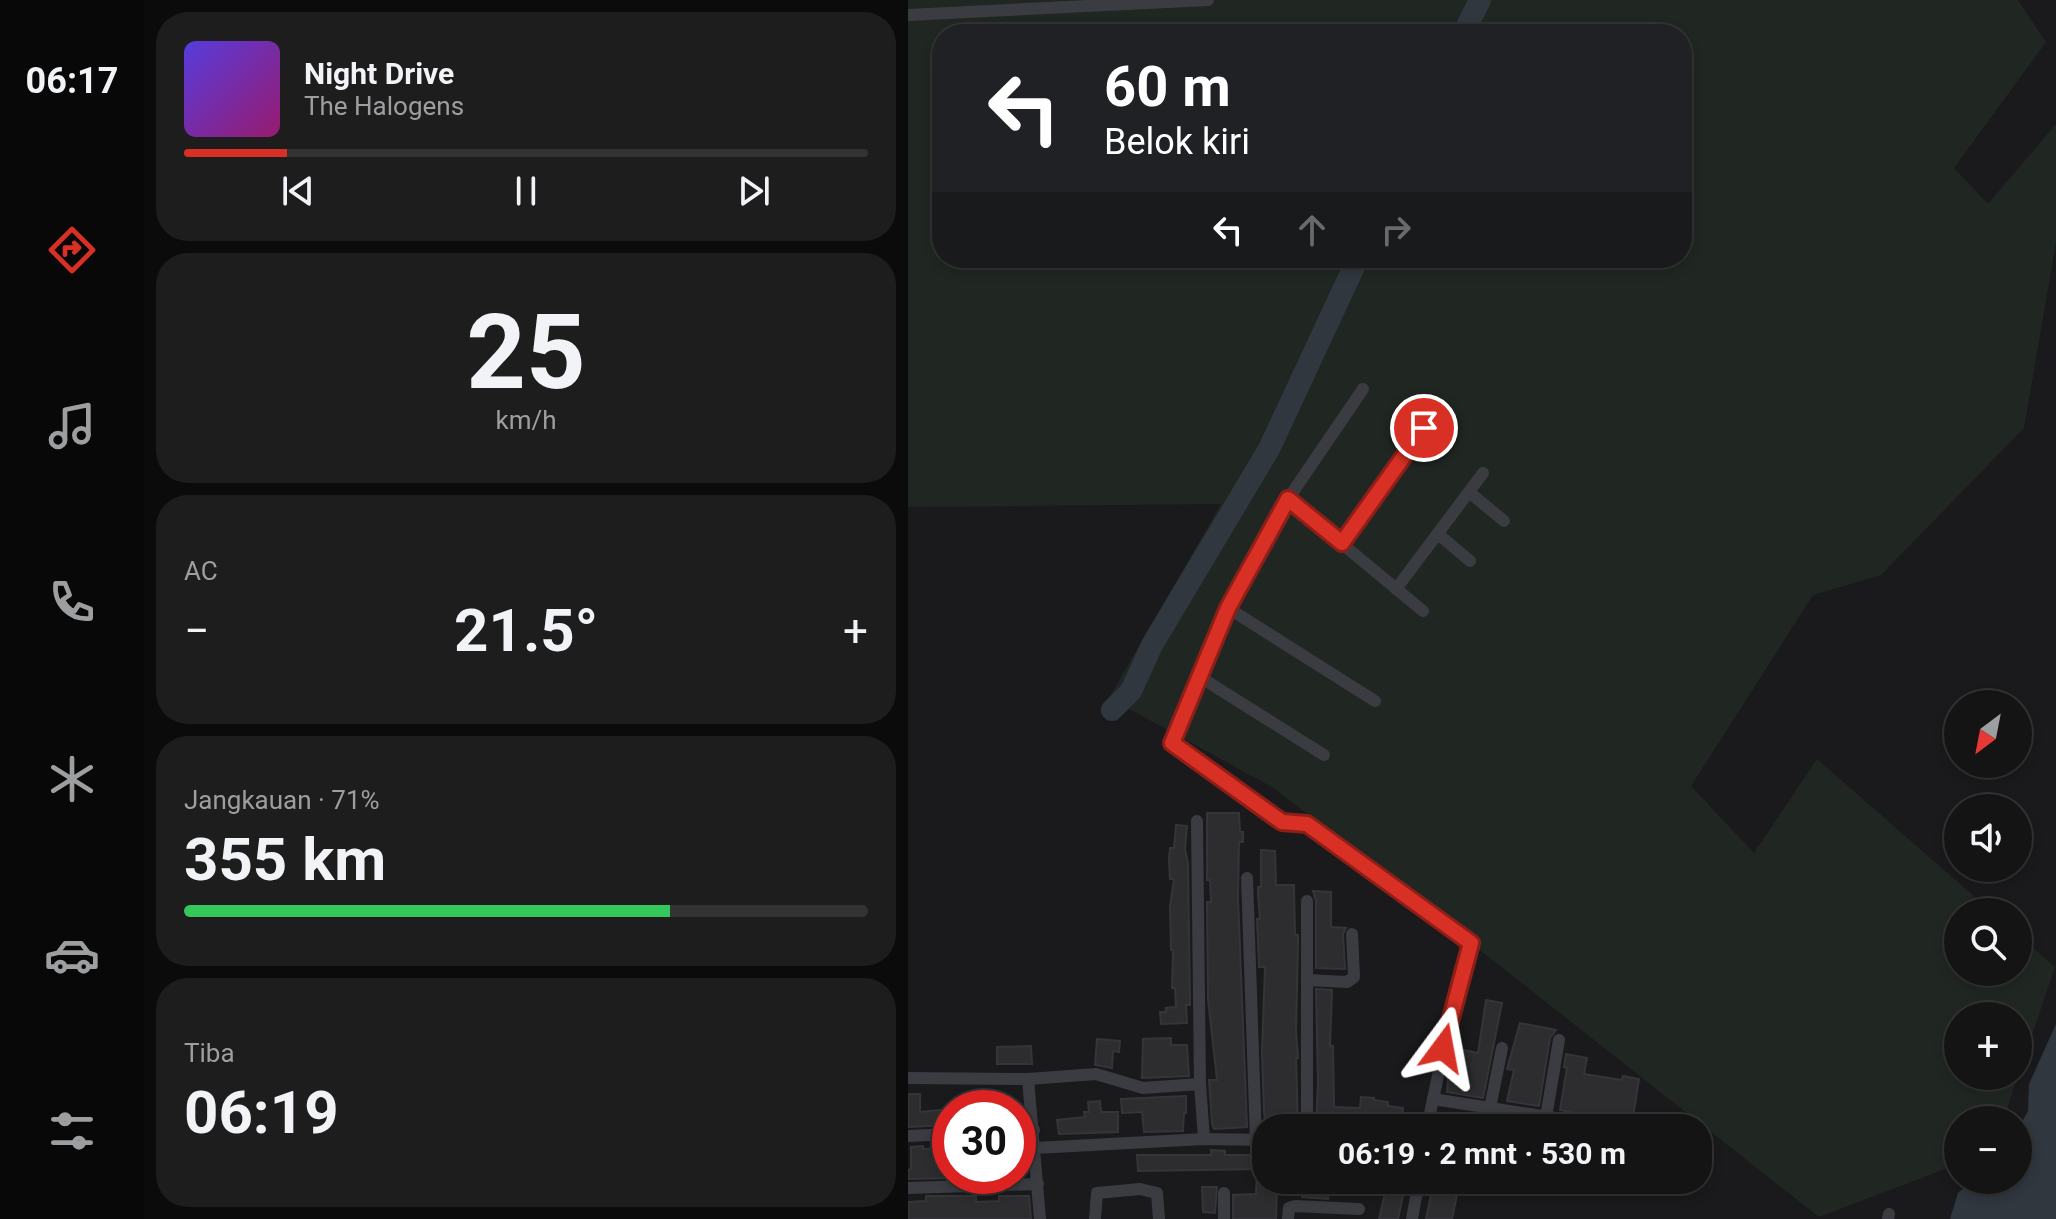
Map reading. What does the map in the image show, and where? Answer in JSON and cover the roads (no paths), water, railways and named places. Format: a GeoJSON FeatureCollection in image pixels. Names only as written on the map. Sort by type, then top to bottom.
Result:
{"type":"FeatureCollection","features":[{"type":"Feature","properties":{"kind":"street"},"geometry":{"type":"LineString","coordinates":[[910,0],[910,15],[1208,0]]}},
{"type":"Feature","properties":{"kind":"street"},"geometry":{"type":"LineString","coordinates":[[1363,389],[1288,499],[1228,608],[1172,743],[1282,822],[1307,824],[1471,943],[1449,1023],[1430,1114]]}},
{"type":"Feature","properties":{"kind":"street"},"geometry":{"type":"LineString","coordinates":[[1342,543],[1424,428]]}},
{"type":"Feature","properties":{"kind":"street"},"geometry":{"type":"LineString","coordinates":[[1396,589],[1483,473]]}},
{"type":"Feature","properties":{"kind":"street"},"geometry":{"type":"LineString","coordinates":[[1469,492],[1504,521]]}},
{"type":"Feature","properties":{"kind":"street"},"geometry":{"type":"LineString","coordinates":[[1288,499],[1423,611]]}},
{"type":"Feature","properties":{"kind":"street"},"geometry":{"type":"LineString","coordinates":[[1438,534],[1470,561]]}},
{"type":"Feature","properties":{"kind":"street"},"geometry":{"type":"LineString","coordinates":[[1228,608],[1375,701]]}},
{"type":"Feature","properties":{"kind":"street"},"geometry":{"type":"LineString","coordinates":[[1200,677],[1324,755]]}},
{"type":"Feature","properties":{"kind":"street"},"geometry":{"type":"LineString","coordinates":[[1197,821],[1200,1084],[1204,1139]]}},
{"type":"Feature","properties":{"kind":"street"},"geometry":{"type":"LineString","coordinates":[[1247,878],[1260,1114]]}},
{"type":"Feature","properties":{"kind":"street"},"geometry":{"type":"LineString","coordinates":[[1307,901],[1307,1114]]}},
{"type":"Feature","properties":{"kind":"street"},"geometry":{"type":"LineString","coordinates":[[1307,980],[1350,982],[1354,977],[1352,934]]}},
{"type":"Feature","properties":{"kind":"street"},"geometry":{"type":"LineString","coordinates":[[1547,1114],[1559,1040]]}},
{"type":"Feature","properties":{"kind":"street"},"geometry":{"type":"LineString","coordinates":[[1490,1108],[1502,1048]]}},
{"type":"Feature","properties":{"kind":"street"},"geometry":{"type":"LineString","coordinates":[[908,1064],[908,1078],[1028,1079],[1096,1074],[1143,1088],[1200,1084]]}},
{"type":"Feature","properties":{"kind":"street"},"geometry":{"type":"LineString","coordinates":[[1028,1079],[1029,1090]]}},
{"type":"Feature","properties":{"kind":"street"},"geometry":{"type":"LineString","coordinates":[[1433,1099],[1527,1114]]}},
{"type":"Feature","properties":{"kind":"street"},"geometry":{"type":"LineString","coordinates":[[908,1136],[932,1135]]}},
{"type":"Feature","properties":{"kind":"street"},"geometry":{"type":"LineString","coordinates":[[1036,1148],[1204,1139],[1252,1140]]}},
{"type":"Feature","properties":{"kind":"street"},"geometry":{"type":"LineString","coordinates":[[1036,1160],[1040,1219]]}},
{"type":"Feature","properties":{"kind":"street"},"geometry":{"type":"LineString","coordinates":[[908,1188],[1038,1184]]}},
{"type":"Feature","properties":{"kind":"street"},"geometry":{"type":"LineString","coordinates":[[1095,1219],[1097,1193],[1140,1189],[1157,1193],[1159,1219]]}},
{"type":"Feature","properties":{"kind":"street"},"geometry":{"type":"LineString","coordinates":[[1224,1193],[1224,1219]]}},
{"type":"Feature","properties":{"kind":"street"},"geometry":{"type":"LineString","coordinates":[[1412,1219],[1416,1194]]}},
{"type":"Feature","properties":{"kind":"street"},"geometry":{"type":"LineString","coordinates":[[1288,1219],[1289,1208],[1295,1206],[1359,1209]]}},
{"type":"Feature","properties":{"kind":"waterway"},"geometry":{"type":"LineString","coordinates":[[1468,24],[1480,0]]}},
{"type":"Feature","properties":{"kind":"waterway"},"geometry":{"type":"LineString","coordinates":[[1112,710],[1131,691],[1152,645],[1269,449],[1353,268]]}}]}
